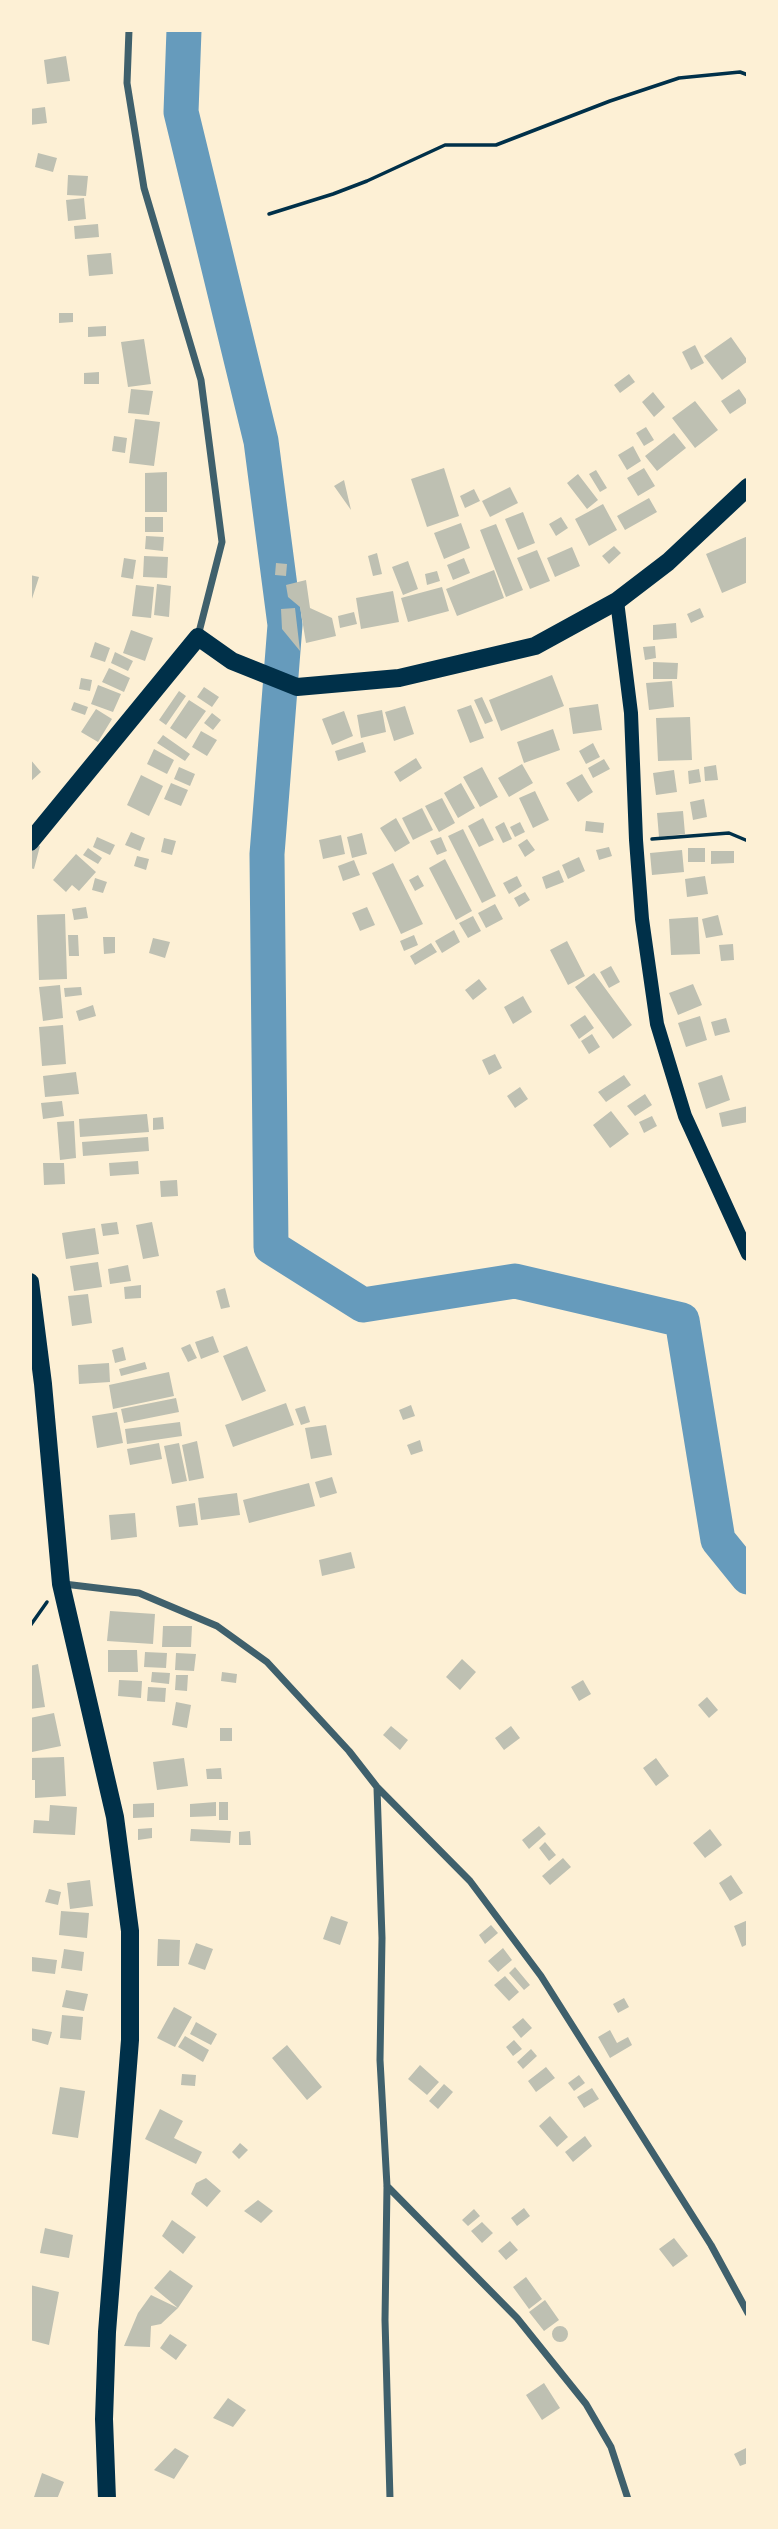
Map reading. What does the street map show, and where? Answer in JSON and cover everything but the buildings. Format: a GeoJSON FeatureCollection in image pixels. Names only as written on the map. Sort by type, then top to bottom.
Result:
{"type":"FeatureCollection","features":[{"type":"Feature","properties":{"kind":"main road"},"geometry":{"type":"LineString","coordinates":[[30,842],[198,637],[232,661],[297,687],[399,678],[535,646],[617,601],[668,562],[748,487]]}},
{"type":"Feature","properties":{"kind":"main road"},"geometry":{"type":"LineString","coordinates":[[617,601],[631,713],[642,919],[657,1024],[684,1116],[748,1254]]}},
{"type":"Feature","properties":{"kind":"main road"},"geometry":{"type":"LineString","coordinates":[[30,1282],[43,1384],[61,1584],[115,1817],[130,1931],[130,2040],[107,2332],[104,2419],[107,2499]]}},
{"type":"Feature","properties":{"kind":"street"},"geometry":{"type":"LineString","coordinates":[[129,30],[127,83],[144,188],[201,380],[222,542],[198,637]]}},
{"type":"Feature","properties":{"kind":"street"},"geometry":{"type":"LineString","coordinates":[[61,1584],[139,1593],[217,1626],[267,1662],[349,1751],[377,1787],[470,1881],[541,1976],[711,2245],[748,2313]]}},
{"type":"Feature","properties":{"kind":"street"},"geometry":{"type":"LineString","coordinates":[[377,1787],[382,1938],[380,2060],[387,2186],[385,2320],[390,2499]]}},
{"type":"Feature","properties":{"kind":"street"},"geometry":{"type":"LineString","coordinates":[[387,2186],[517,2318],[586,2404],[611,2447],[628,2499]]}},
{"type":"Feature","properties":{"kind":"path"},"geometry":{"type":"LineString","coordinates":[[269,214],[367,181],[445,145],[496,145],[679,78],[740,72],[748,75]]}},
{"type":"Feature","properties":{"kind":"path"},"geometry":{"type":"LineString","coordinates":[[636,840],[729,833],[748,841]]}},
{"type":"Feature","properties":{"kind":"waterway"},"geometry":{"type":"LineString","coordinates":[[184,30],[181,112],[261,441],[285,625],[267,854],[271,1247],[363,1305],[515,1281],[682,1320],[718,1540],[748,1577]]}}]}
